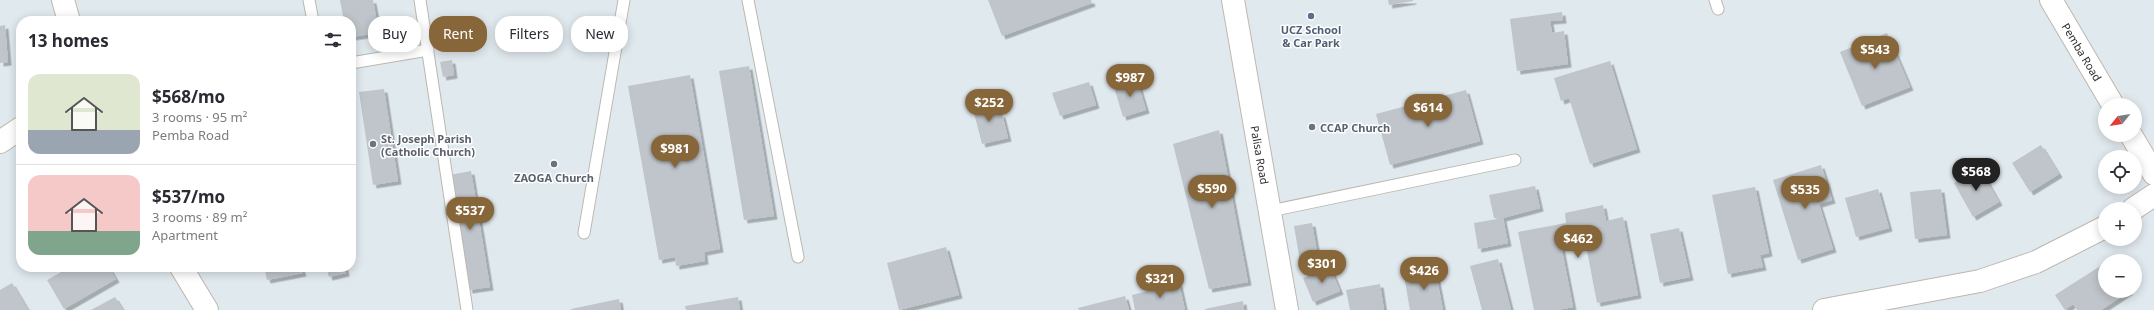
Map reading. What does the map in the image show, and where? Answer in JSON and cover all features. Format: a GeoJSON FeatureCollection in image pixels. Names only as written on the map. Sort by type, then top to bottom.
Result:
{"type":"FeatureCollection","features":[{"type":"Feature","properties":{"kind":"street"},"geometry":{"type":"LineString","coordinates":[[63,0],[68,16]]}},
{"type":"Feature","properties":{"kind":"street","name":"Palisa Road"},"geometry":{"type":"LineString","coordinates":[[1232,0],[1287,310]]}},
{"type":"Feature","properties":{"kind":"street","name":"Pemba Road"},"geometry":{"type":"LineString","coordinates":[[2051,0],[2109,98]]}},
{"type":"Feature","properties":{"kind":"street"},"geometry":{"type":"LineString","coordinates":[[0,142],[16,131]]}},
{"type":"Feature","properties":{"kind":"street"},"geometry":{"type":"LineString","coordinates":[[2135,142],[2154,174]]}},
{"type":"Feature","properties":{"kind":"street"},"geometry":{"type":"LineString","coordinates":[[2142,203],[2154,195]]}},
{"type":"Feature","properties":{"kind":"street"},"geometry":{"type":"LineString","coordinates":[[1824,310],[1980,281],[2036,262],[2098,231]]}},
{"type":"Feature","properties":{"kind":"street"},"geometry":{"type":"LineString","coordinates":[[184,272],[207,310]]}},
{"type":"Feature","properties":{"kind":"lane"},"geometry":{"type":"LineString","coordinates":[[309,0],[311,16]]}},
{"type":"Feature","properties":{"kind":"lane"},"geometry":{"type":"LineString","coordinates":[[420,0],[467,310]]}},
{"type":"Feature","properties":{"kind":"lane"},"geometry":{"type":"LineString","coordinates":[[584,233],[624,0]]}},
{"type":"Feature","properties":{"kind":"lane"},"geometry":{"type":"LineString","coordinates":[[748,0],[798,257]]}},
{"type":"Feature","properties":{"kind":"lane"},"geometry":{"type":"LineString","coordinates":[[356,62],[428,50]]}},
{"type":"Feature","properties":{"kind":"lane"},"geometry":{"type":"LineString","coordinates":[[1270,211],[1515,160]]}},
{"type":"Feature","properties":{"kind":"building"},"geometry":{"type":"Polygon","coordinates":[[[340,0],[373,0],[376,16],[368,16],[368,35],[356,36],[356,16],[343,16],[340,0]]]}},
{"type":"Feature","properties":{"kind":"building"},"geometry":{"type":"Polygon","coordinates":[[[988,0],[1091,0],[1092,3],[1002,36],[988,0]]]}},
{"type":"Feature","properties":{"kind":"building"},"geometry":{"type":"Polygon","coordinates":[[[1388,0],[1413,0],[1413,1],[1389,5],[1388,0]]]}},
{"type":"Feature","properties":{"kind":"building"},"geometry":{"type":"Polygon","coordinates":[[[1562,12],[1563,20],[1550,21],[1552,33],[1564,31],[1568,64],[1517,71],[1510,19],[1562,12]]]}},
{"type":"Feature","properties":{"kind":"building"},"geometry":{"type":"Polygon","coordinates":[[[5,25],[8,62],[0,63],[0,26],[5,25]]]}},
{"type":"Feature","properties":{"kind":"building"},"geometry":{"type":"Polygon","coordinates":[[[1887,33],[1910,87],[1862,106],[1840,52],[1887,33]]]}},
{"type":"Feature","properties":{"kind":"building"},"geometry":{"type":"Polygon","coordinates":[[[452,60],[454,75],[443,77],[440,62],[452,60]]]}},
{"type":"Feature","properties":{"kind":"building"},"geometry":{"type":"Polygon","coordinates":[[[1610,61],[1637,149],[1590,164],[1569,98],[1561,101],[1554,78],[1610,61]]]}},
{"type":"Feature","properties":{"kind":"building"},"geometry":{"type":"Polygon","coordinates":[[[749,66],[774,216],[744,220],[719,71],[749,66]]]}},
{"type":"Feature","properties":{"kind":"building"},"geometry":{"type":"Polygon","coordinates":[[[690,75],[720,249],[704,252],[705,261],[676,266],[675,257],[659,260],[628,86],[690,75]]]}},
{"type":"Feature","properties":{"kind":"building"},"geometry":{"type":"Polygon","coordinates":[[[1137,80],[1146,110],[1123,117],[1114,87],[1137,80]]]}},
{"type":"Feature","properties":{"kind":"building"},"geometry":{"type":"Polygon","coordinates":[[[1089,82],[1096,105],[1060,116],[1052,93],[1089,82]]]}},
{"type":"Feature","properties":{"kind":"building"},"geometry":{"type":"Polygon","coordinates":[[[384,89],[398,181],[373,185],[359,92],[384,89]]]}},
{"type":"Feature","properties":{"kind":"building"},"geometry":{"type":"Polygon","coordinates":[[[1466,90],[1480,141],[1390,165],[1376,114],[1466,90]]]}},
{"type":"Feature","properties":{"kind":"building"},"geometry":{"type":"Polygon","coordinates":[[[991,100],[994,115],[1002,114],[1008,138],[982,144],[972,105],[991,100]]]}},
{"type":"Feature","properties":{"kind":"building"},"geometry":{"type":"Polygon","coordinates":[[[1219,130],[1248,282],[1209,289],[1173,144],[1219,130]]]}},
{"type":"Feature","properties":{"kind":"building"},"geometry":{"type":"Polygon","coordinates":[[[2041,145],[2059,174],[2030,192],[2012,163],[2041,145]]]}},
{"type":"Feature","properties":{"kind":"building"},"geometry":{"type":"Polygon","coordinates":[[[1821,165],[1832,200],[1819,204],[1833,249],[1798,260],[1773,180],[1821,165]]]}},
{"type":"Feature","properties":{"kind":"building"},"geometry":{"type":"Polygon","coordinates":[[[1980,168],[1999,202],[1973,217],[1954,183],[1980,168]]]}},
{"type":"Feature","properties":{"kind":"building"},"geometry":{"type":"Polygon","coordinates":[[[471,171],[490,287],[469,290],[450,175],[471,171]]]}},
{"type":"Feature","properties":{"kind":"building"},"geometry":{"type":"Polygon","coordinates":[[[1535,186],[1540,208],[1503,218],[1494,218],[1489,195],[1535,186]]]}},
{"type":"Feature","properties":{"kind":"building"},"geometry":{"type":"Polygon","coordinates":[[[1755,187],[1769,253],[1760,255],[1763,267],[1728,274],[1712,195],[1755,187]]]}},
{"type":"Feature","properties":{"kind":"building"},"geometry":{"type":"Polygon","coordinates":[[[1878,189],[1889,228],[1856,237],[1845,198],[1878,189]]]}},
{"type":"Feature","properties":{"kind":"building"},"geometry":{"type":"Polygon","coordinates":[[[1941,189],[1947,235],[1915,239],[1910,192],[1941,189]]]}},
{"type":"Feature","properties":{"kind":"building"},"geometry":{"type":"Polygon","coordinates":[[[1603,205],[1606,221],[1623,217],[1638,295],[1597,303],[1584,235],[1560,240],[1573,307],[1558,310],[1534,310],[1518,232],[1566,223],[1565,213],[1603,205]]]}},
{"type":"Feature","properties":{"kind":"building"},"geometry":{"type":"Polygon","coordinates":[[[1503,218],[1508,243],[1478,249],[1474,223],[1503,218]]]}},
{"type":"Feature","properties":{"kind":"building"},"geometry":{"type":"Polygon","coordinates":[[[1312,223],[1319,264],[1301,267],[1294,226],[1312,223]]]}},
{"type":"Feature","properties":{"kind":"building"},"geometry":{"type":"Polygon","coordinates":[[[1679,228],[1690,277],[1660,283],[1650,234],[1679,228]]]}},
{"type":"Feature","properties":{"kind":"building"},"geometry":{"type":"Polygon","coordinates":[[[946,247],[959,295],[899,310],[887,263],[946,247]]]}},
{"type":"Feature","properties":{"kind":"building"},"geometry":{"type":"Polygon","coordinates":[[[1498,259],[1511,310],[1482,310],[1470,266],[1498,259]]]}},
{"type":"Feature","properties":{"kind":"building"},"geometry":{"type":"Polygon","coordinates":[[[1330,267],[1340,291],[1313,302],[1303,278],[1330,267]]]}},
{"type":"Feature","properties":{"kind":"building"},"geometry":{"type":"Polygon","coordinates":[[[2098,267],[2098,298],[2119,298],[2101,310],[2077,310],[2073,304],[2065,310],[2055,295],[2098,267]]]}},
{"type":"Feature","properties":{"kind":"building"},"geometry":{"type":"Polygon","coordinates":[[[1435,269],[1443,310],[1410,310],[1404,276],[1435,269]]]}},
{"type":"Feature","properties":{"kind":"building"},"geometry":{"type":"Polygon","coordinates":[[[61,272],[112,272],[116,279],[64,309],[47,280],[61,272]]]}},
{"type":"Feature","properties":{"kind":"building"},"geometry":{"type":"Polygon","coordinates":[[[265,272],[303,273],[267,280],[265,272]]]}},
{"type":"Feature","properties":{"kind":"building"},"geometry":{"type":"Polygon","coordinates":[[[328,272],[346,272],[346,273],[329,277],[328,272]]]}},
{"type":"Feature","properties":{"kind":"building"},"geometry":{"type":"Polygon","coordinates":[[[12,283],[28,310],[0,310],[0,290],[12,283]]]}},
{"type":"Feature","properties":{"kind":"building"},"geometry":{"type":"Polygon","coordinates":[[[1179,283],[1185,310],[1135,310],[1132,295],[1179,283]]]}},
{"type":"Feature","properties":{"kind":"building"},"geometry":{"type":"Polygon","coordinates":[[[1380,284],[1384,310],[1350,310],[1346,290],[1380,284]]]}},
{"type":"Feature","properties":{"kind":"building"},"geometry":{"type":"Polygon","coordinates":[[[1125,296],[1129,310],[1079,310],[1078,308],[1125,296]]]}},
{"type":"Feature","properties":{"kind":"building"},"geometry":{"type":"Polygon","coordinates":[[[115,297],[123,310],[91,310],[115,297]]]}},
{"type":"Feature","properties":{"kind":"building"},"geometry":{"type":"Polygon","coordinates":[[[738,297],[740,310],[686,310],[685,306],[738,297]]]}},
{"type":"Feature","properties":{"kind":"building"},"geometry":{"type":"Polygon","coordinates":[[[619,299],[621,310],[571,310],[571,309],[619,299]]]}},
{"type":"Feature","properties":{"kind":"building"},"geometry":{"type":"Polygon","coordinates":[[[1243,301],[1244,310],[1205,310],[1205,309],[1243,301]]]}},
{"type":"Feature","properties":{"kind":"place","name":"UCZ School & Car Park"},"geometry":{"type":"Point","coordinates":[1311,16]}},
{"type":"Feature","properties":{"kind":"place","name":"CCAP Church"},"geometry":{"type":"Point","coordinates":[1312,127]}},
{"type":"Feature","properties":{"kind":"place","name":"St. Joseph Parish (Catholic Church)"},"geometry":{"type":"Point","coordinates":[373,144]}},
{"type":"Feature","properties":{"kind":"place","name":"ZAOGA Church"},"geometry":{"type":"Point","coordinates":[554,164]}}]}
